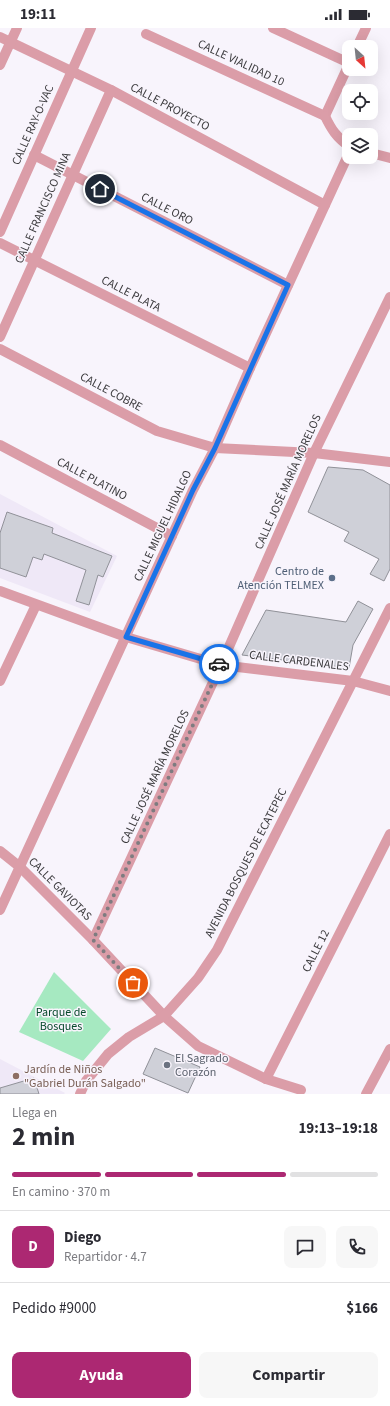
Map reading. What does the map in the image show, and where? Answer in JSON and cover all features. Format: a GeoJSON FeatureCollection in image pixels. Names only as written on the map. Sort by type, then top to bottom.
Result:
{"type":"FeatureCollection","features":[{"type":"Feature","properties":{"kind":"street"},"geometry":{"type":"LineString","coordinates":[[0,65],[17,28]]}},
{"type":"Feature","properties":{"kind":"street","name":"CALLE RAY-O-VAC"},"geometry":{"type":"LineString","coordinates":[[0,232],[90,28]]}},
{"type":"Feature","properties":{"kind":"street"},"geometry":{"type":"LineString","coordinates":[[272,28],[342,61]]}},
{"type":"Feature","properties":{"kind":"street"},"geometry":{"type":"LineString","coordinates":[[360,40],[366,28]]}},
{"type":"Feature","properties":{"kind":"street","name":"CALLE VIALIDAD 10"},"geometry":{"type":"LineString","coordinates":[[146,34],[325,116]]}},
{"type":"Feature","properties":{"kind":"street","name":"CALLE PROYECTO"},"geometry":{"type":"LineString","coordinates":[[0,37],[72,70],[326,204]]}},
{"type":"Feature","properties":{"kind":"street"},"geometry":{"type":"LineString","coordinates":[[342,141],[332,131],[325,116],[343,76]]}},
{"type":"Feature","properties":{"kind":"street","name":"CALLE FRANCISCO MINA"},"geometry":{"type":"LineString","coordinates":[[0,337],[111,90]]}},
{"type":"Feature","properties":{"kind":"street"},"geometry":{"type":"LineString","coordinates":[[378,154],[389,155]]}},
{"type":"Feature","properties":{"kind":"street","name":"CALLE ORO"},"geometry":{"type":"LineString","coordinates":[[34,156],[288,285]]}},
{"type":"Feature","properties":{"kind":"street","name":"CALLE MIGUEL HIDALGO"},"geometry":{"type":"LineString","coordinates":[[0,910],[172,536],[215,448],[250,368],[344,164]]}},
{"type":"Feature","properties":{"kind":"street","name":"CALLE PLATA"},"geometry":{"type":"LineString","coordinates":[[0,243],[250,368]]}},
{"type":"Feature","properties":{"kind":"street","name":"CALLE JOSÉ MARÍA MORELOS"},"geometry":{"type":"LineString","coordinates":[[93,940],[221,665],[314,453],[390,297]]}},
{"type":"Feature","properties":{"kind":"street","name":"CALLE COBRE"},"geometry":{"type":"LineString","coordinates":[[0,349],[156,431],[215,448],[314,453],[390,462]]}},
{"type":"Feature","properties":{"kind":"street","name":"CALLE PLATINO"},"geometry":{"type":"LineString","coordinates":[[0,445],[172,536]]}},
{"type":"Feature","properties":{"kind":"street","name":"CALLE CARDENALES"},"geometry":{"type":"LineString","coordinates":[[0,591],[126,637],[221,665],[353,681],[390,691]]}},
{"type":"Feature","properties":{"kind":"street"},"geometry":{"type":"LineString","coordinates":[[0,680],[36,605]]}},
{"type":"Feature","properties":{"kind":"street","name":"AVENIDA BOSQUES DE ECATEPEC"},"geometry":{"type":"LineString","coordinates":[[80,1094],[86,1081],[108,1054],[129,1037],[164,1016],[198,978],[216,950],[390,608]]}},
{"type":"Feature","properties":{"kind":"street","name":"CALLE 12"},"geometry":{"type":"LineString","coordinates":[[266,1079],[390,834]]}},
{"type":"Feature","properties":{"kind":"street","name":"CALLE GAVIOTAS"},"geometry":{"type":"LineString","coordinates":[[0,851],[20,867],[93,940],[164,1016],[198,1046],[266,1079],[301,1090]]}},
{"type":"Feature","properties":{"kind":"street"},"geometry":{"type":"LineString","coordinates":[[366,1094],[390,1049]]}},
{"type":"Feature","properties":{"kind":"shaded area"},"geometry":{"type":"Polygon","coordinates":[[[0,494],[117,556],[90,612],[0,578],[0,494]]]}},
{"type":"Feature","properties":{"kind":"shaded area","name":"Jardín de Niños \"Gabriel Durán Salgado\""},"geometry":{"type":"Polygon","coordinates":[[[0,1059],[65,1093],[0,1094],[0,1059]]]}},
{"type":"Feature","properties":{"kind":"green space","name":"Parque de Bosques"},"geometry":{"type":"Polygon","coordinates":[[[54,972],[111,1029],[83,1061],[19,1032],[54,972]]]}},
{"type":"Feature","properties":{"kind":"building"},"geometry":{"type":"Polygon","coordinates":[[[328,467],[363,470],[390,485],[390,569],[384,581],[370,574],[379,559],[344,541],[349,532],[308,512],[328,467]]]}},
{"type":"Feature","properties":{"kind":"building"},"geometry":{"type":"Polygon","coordinates":[[[7,512],[53,528],[52,533],[112,556],[103,577],[98,575],[89,605],[76,601],[86,570],[44,554],[42,560],[33,557],[26,577],[0,568],[0,533],[7,512]]]}},
{"type":"Feature","properties":{"kind":"building"},"geometry":{"type":"Polygon","coordinates":[[[358,601],[373,609],[353,645],[349,668],[242,655],[266,610],[346,622],[358,601]]]}},
{"type":"Feature","properties":{"kind":"building"},"geometry":{"type":"Polygon","coordinates":[[[155,1048],[200,1067],[188,1093],[143,1074],[155,1048]]]}},
{"type":"Feature","properties":{"kind":"building"},"geometry":{"type":"Polygon","coordinates":[[[34,1078],[39,1094],[0,1094],[0,1088],[34,1078]]]}},
{"type":"Feature","properties":{"kind":"way so far"},"geometry":{"type":"LineString","coordinates":[[133,983],[93,940],[221,665],[219,664]]}},
{"type":"Feature","properties":{"kind":"place","name":"Centro de Atención TELMEX"},"geometry":{"type":"Point","coordinates":[332,578]}},
{"type":"Feature","properties":{"kind":"place","name":"El Sagrado Corazón"},"geometry":{"type":"Point","coordinates":[167,1065]}},
{"type":"Feature","properties":{"kind":"place","name":"Jardín de Niños \"Gabriel Durán Salgado\""},"geometry":{"type":"Point","coordinates":[16,1076]}},
{"type":"Feature","properties":{"kind":"route"},"geometry":{"type":"LineString","coordinates":[[100,189],[288,285],[215,448],[193,490],[126,637],[219,664]]}}]}
